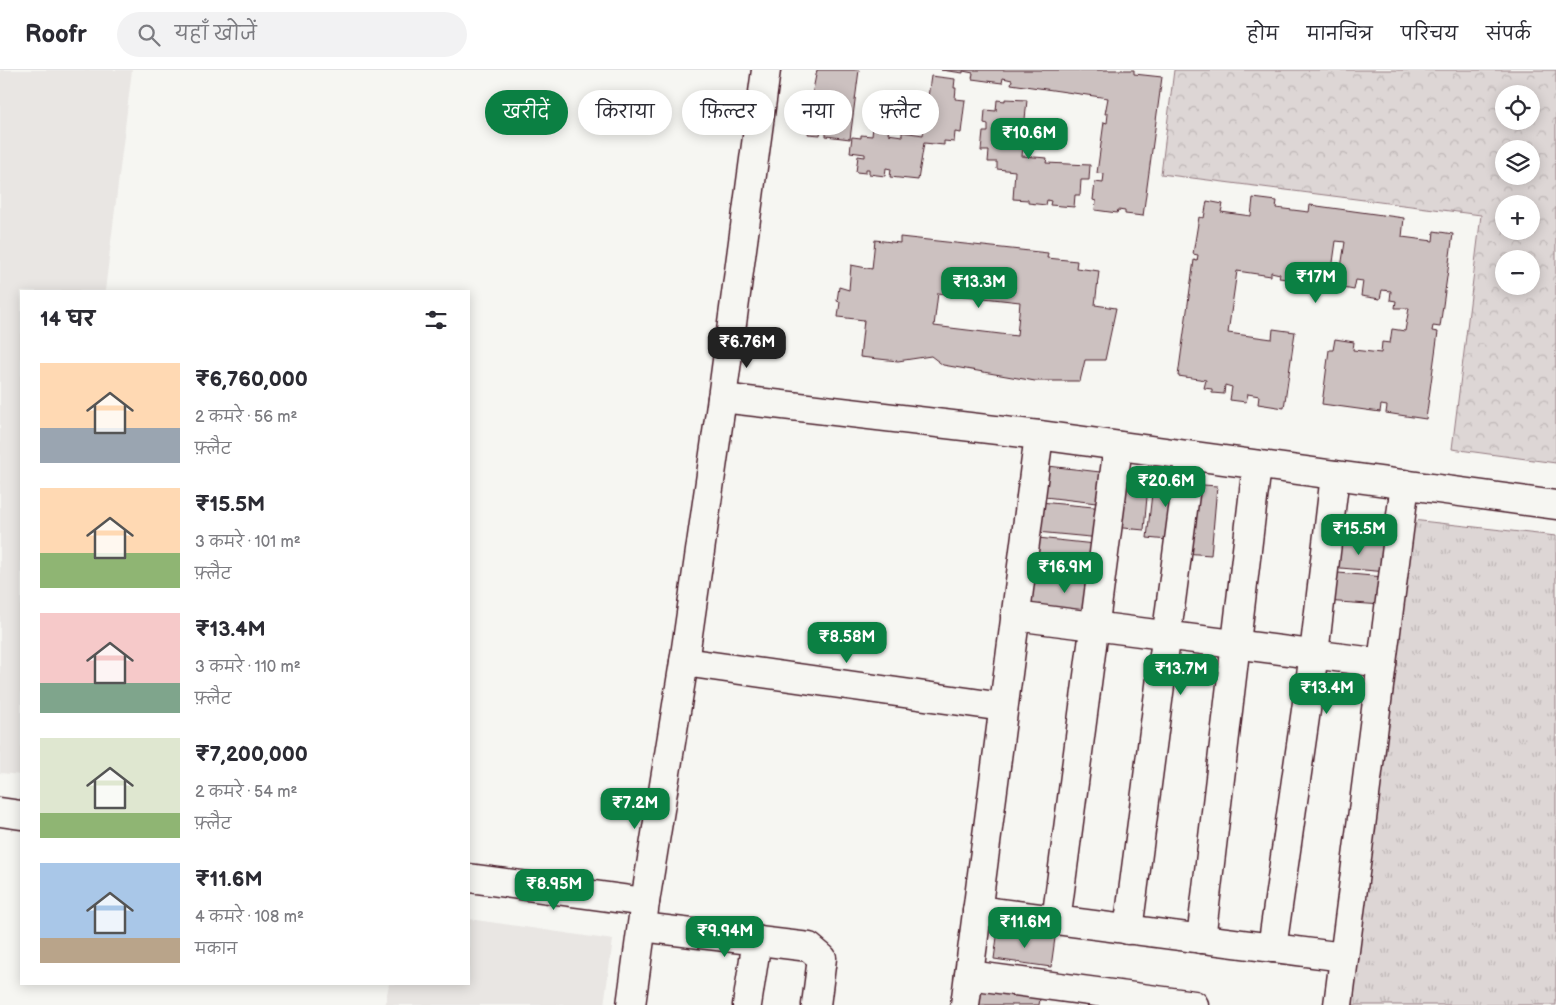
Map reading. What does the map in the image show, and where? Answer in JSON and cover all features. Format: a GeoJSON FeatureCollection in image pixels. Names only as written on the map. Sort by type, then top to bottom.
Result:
{"type":"FeatureCollection","features":[{"type":"Feature","properties":{"kind":"street"},"geometry":{"type":"LineString","coordinates":[[631,1005],[643,915],[684,662],[766,70]]}},
{"type":"Feature","properties":{"kind":"street"},"geometry":{"type":"LineString","coordinates":[[722,398],[1118,446],[1556,505]]}},
{"type":"Feature","properties":{"kind":"street"},"geometry":{"type":"LineString","coordinates":[[965,1005],[1039,436]]}},
{"type":"Feature","properties":{"kind":"street"},"geometry":{"type":"LineString","coordinates":[[1056,920],[1096,626],[1118,446]]}},
{"type":"Feature","properties":{"kind":"street"},"geometry":{"type":"LineString","coordinates":[[1128,930],[1168,636],[1190,456]]}},
{"type":"Feature","properties":{"kind":"street"},"geometry":{"type":"LineString","coordinates":[[1201,939],[1257,465]]}},
{"type":"Feature","properties":{"kind":"street"},"geometry":{"type":"LineString","coordinates":[[1272,948],[1314,654],[1335,475]]}},
{"type":"Feature","properties":{"kind":"street"},"geometry":{"type":"LineString","coordinates":[[1338,1005],[1406,484]]}},
{"type":"Feature","properties":{"kind":"street"},"geometry":{"type":"LineString","coordinates":[[1015,616],[1382,663]]}},
{"type":"Feature","properties":{"kind":"street"},"geometry":{"type":"LineString","coordinates":[[684,662],[1004,707]]}},
{"type":"Feature","properties":{"kind":"street"},"geometry":{"type":"LineString","coordinates":[[0,812],[20,815]]}},
{"type":"Feature","properties":{"kind":"street"},"geometry":{"type":"LineString","coordinates":[[470,878],[757,940],[809,947],[822,958],[816,1005]]}},
{"type":"Feature","properties":{"kind":"street"},"geometry":{"type":"LineString","coordinates":[[977,910],[1344,958]]}},
{"type":"Feature","properties":{"kind":"street"},"geometry":{"type":"LineString","coordinates":[[747,1005],[757,940]]}},
{"type":"Feature","properties":{"kind":"street"},"geometry":{"type":"LineString","coordinates":[[969,975],[1048,995],[1192,1005]]}},
{"type":"Feature","properties":{"kind":"shaded area"},"geometry":{"type":"Polygon","coordinates":[[[0,70],[132,70],[105,290],[20,290],[20,775],[0,773],[0,70]]]}},
{"type":"Feature","properties":{"kind":"shaded area"},"geometry":{"type":"Polygon","coordinates":[[[470,919],[613,940],[604,1005],[385,1005],[389,985],[470,985],[470,919]]]}},
{"type":"Feature","properties":{"kind":"green space"},"geometry":{"type":"Polygon","coordinates":[[[1174,70],[1556,70],[1556,463],[1452,449],[1481,215],[1161,174],[1174,70]]]}},
{"type":"Feature","properties":{"kind":"green space"},"geometry":{"type":"Polygon","coordinates":[[[1412,520],[1556,536],[1556,1005],[1349,1005],[1412,520]]]}},
{"type":"Feature","properties":{"kind":"building"},"geometry":{"type":"Polygon","coordinates":[[[817,70],[859,70],[852,124],[852,90],[813,90],[817,70]]]}},
{"type":"Feature","properties":{"kind":"building"},"geometry":{"type":"Polygon","coordinates":[[[941,70],[1134,70],[1134,74],[1162,77],[1143,216],[1125,214],[1125,211],[1118,210],[1117,213],[1095,210],[1096,201],[1093,200],[1095,182],[1103,183],[1104,174],[1097,173],[1104,122],[1107,123],[1108,114],[1105,114],[1108,98],[1011,84],[1012,80],[1003,78],[1002,83],[972,79],[973,73],[941,70]]]}},
{"type":"Feature","properties":{"kind":"building"},"geometry":{"type":"Polygon","coordinates":[[[931,76],[955,79],[955,99],[965,100],[961,133],[955,132],[954,142],[944,141],[944,145],[924,143],[918,180],[890,177],[891,169],[886,168],[885,176],[869,174],[869,169],[866,169],[866,173],[856,172],[858,156],[865,157],[865,154],[850,152],[852,137],[861,138],[861,135],[939,135],[939,90],[929,90],[931,76]]]}},
{"type":"Feature","properties":{"kind":"building"},"geometry":{"type":"Polygon","coordinates":[[[1005,99],[1027,100],[1024,129],[1020,128],[1019,136],[1024,137],[1022,156],[1047,158],[1046,163],[1090,165],[1089,180],[1081,180],[1080,195],[1075,195],[1074,207],[1050,205],[1051,201],[1047,200],[1046,205],[1028,203],[1028,200],[1013,199],[1015,171],[997,169],[997,162],[988,162],[989,151],[981,151],[983,132],[988,132],[988,124],[984,123],[985,110],[996,111],[997,100],[1005,101],[1005,99]]]}},
{"type":"Feature","properties":{"kind":"building"},"geometry":{"type":"Polygon","coordinates":[[[826,135],[851,135],[850,139],[826,135]]]}},
{"type":"Feature","properties":{"kind":"building"},"geometry":{"type":"Polygon","coordinates":[[[1253,198],[1277,201],[1276,208],[1309,212],[1310,205],[1404,218],[1402,237],[1433,241],[1434,231],[1453,234],[1440,327],[1433,326],[1432,331],[1438,332],[1426,419],[1386,413],[1387,406],[1381,405],[1380,412],[1322,404],[1329,350],[1333,350],[1335,339],[1354,342],[1353,350],[1381,353],[1382,342],[1390,343],[1392,329],[1405,331],[1409,308],[1395,308],[1396,301],[1390,300],[1391,291],[1382,290],[1380,299],[1361,296],[1363,281],[1356,280],[1354,290],[1338,287],[1345,242],[1336,241],[1331,277],[1303,273],[1302,281],[1279,278],[1280,274],[1271,272],[1271,276],[1237,271],[1228,333],[1272,339],[1273,329],[1295,332],[1284,408],[1258,404],[1259,396],[1248,394],[1246,402],[1230,400],[1232,387],[1225,385],[1224,394],[1212,393],[1212,389],[1204,388],[1206,380],[1178,376],[1194,260],[1197,261],[1198,255],[1193,254],[1199,217],[1204,218],[1207,201],[1223,204],[1221,212],[1251,216],[1253,198]]]}},
{"type":"Feature","properties":{"kind":"building"},"geometry":{"type":"Polygon","coordinates":[[[900,237],[1048,253],[1047,258],[1077,261],[1076,268],[1099,271],[1095,305],[1116,308],[1105,360],[1085,360],[1080,381],[1035,381],[943,365],[931,356],[898,361],[860,357],[864,320],[838,317],[840,302],[837,301],[839,287],[849,290],[851,265],[872,269],[875,240],[900,243],[900,237]],[[938,293],[934,326],[1017,336],[1020,302],[938,293]]]}},
{"type":"Feature","properties":{"kind":"building"},"geometry":{"type":"Polygon","coordinates":[[[1048,466],[1109,473],[1105,504],[1045,497],[1048,466]]]}},
{"type":"Feature","properties":{"kind":"building"},"geometry":{"type":"Polygon","coordinates":[[[1119,472],[1149,475],[1144,530],[1113,527],[1119,472]]]}},
{"type":"Feature","properties":{"kind":"building"},"geometry":{"type":"Polygon","coordinates":[[[1154,476],[1185,479],[1178,541],[1147,538],[1154,476]]]}},
{"type":"Feature","properties":{"kind":"building"},"geometry":{"type":"Polygon","coordinates":[[[1190,484],[1217,486],[1211,555],[1183,553],[1190,484]]]}},
{"type":"Feature","properties":{"kind":"building"},"geometry":{"type":"Polygon","coordinates":[[[1040,502],[1104,508],[1101,538],[1037,532],[1040,502]]]}},
{"type":"Feature","properties":{"kind":"building"},"geometry":{"type":"Polygon","coordinates":[[[1038,538],[1104,545],[1100,578],[1034,571],[1038,538]]]}},
{"type":"Feature","properties":{"kind":"building"},"geometry":{"type":"Polygon","coordinates":[[[1332,539],[1389,545],[1387,572],[1329,567],[1332,539]]]}},
{"type":"Feature","properties":{"kind":"building"},"geometry":{"type":"Polygon","coordinates":[[[1327,572],[1384,577],[1382,605],[1325,601],[1327,572]]]}},
{"type":"Feature","properties":{"kind":"building"},"geometry":{"type":"Polygon","coordinates":[[[1034,575],[1098,581],[1095,613],[1031,606],[1034,575]]]}},
{"type":"Feature","properties":{"kind":"building"},"geometry":{"type":"Polygon","coordinates":[[[998,930],[1055,938],[1051,967],[994,959],[998,930]]]}},
{"type":"Feature","properties":{"kind":"building"},"geometry":{"type":"Polygon","coordinates":[[[980,984],[1041,993],[1039,1005],[976,1005],[980,984]]]}}]}
